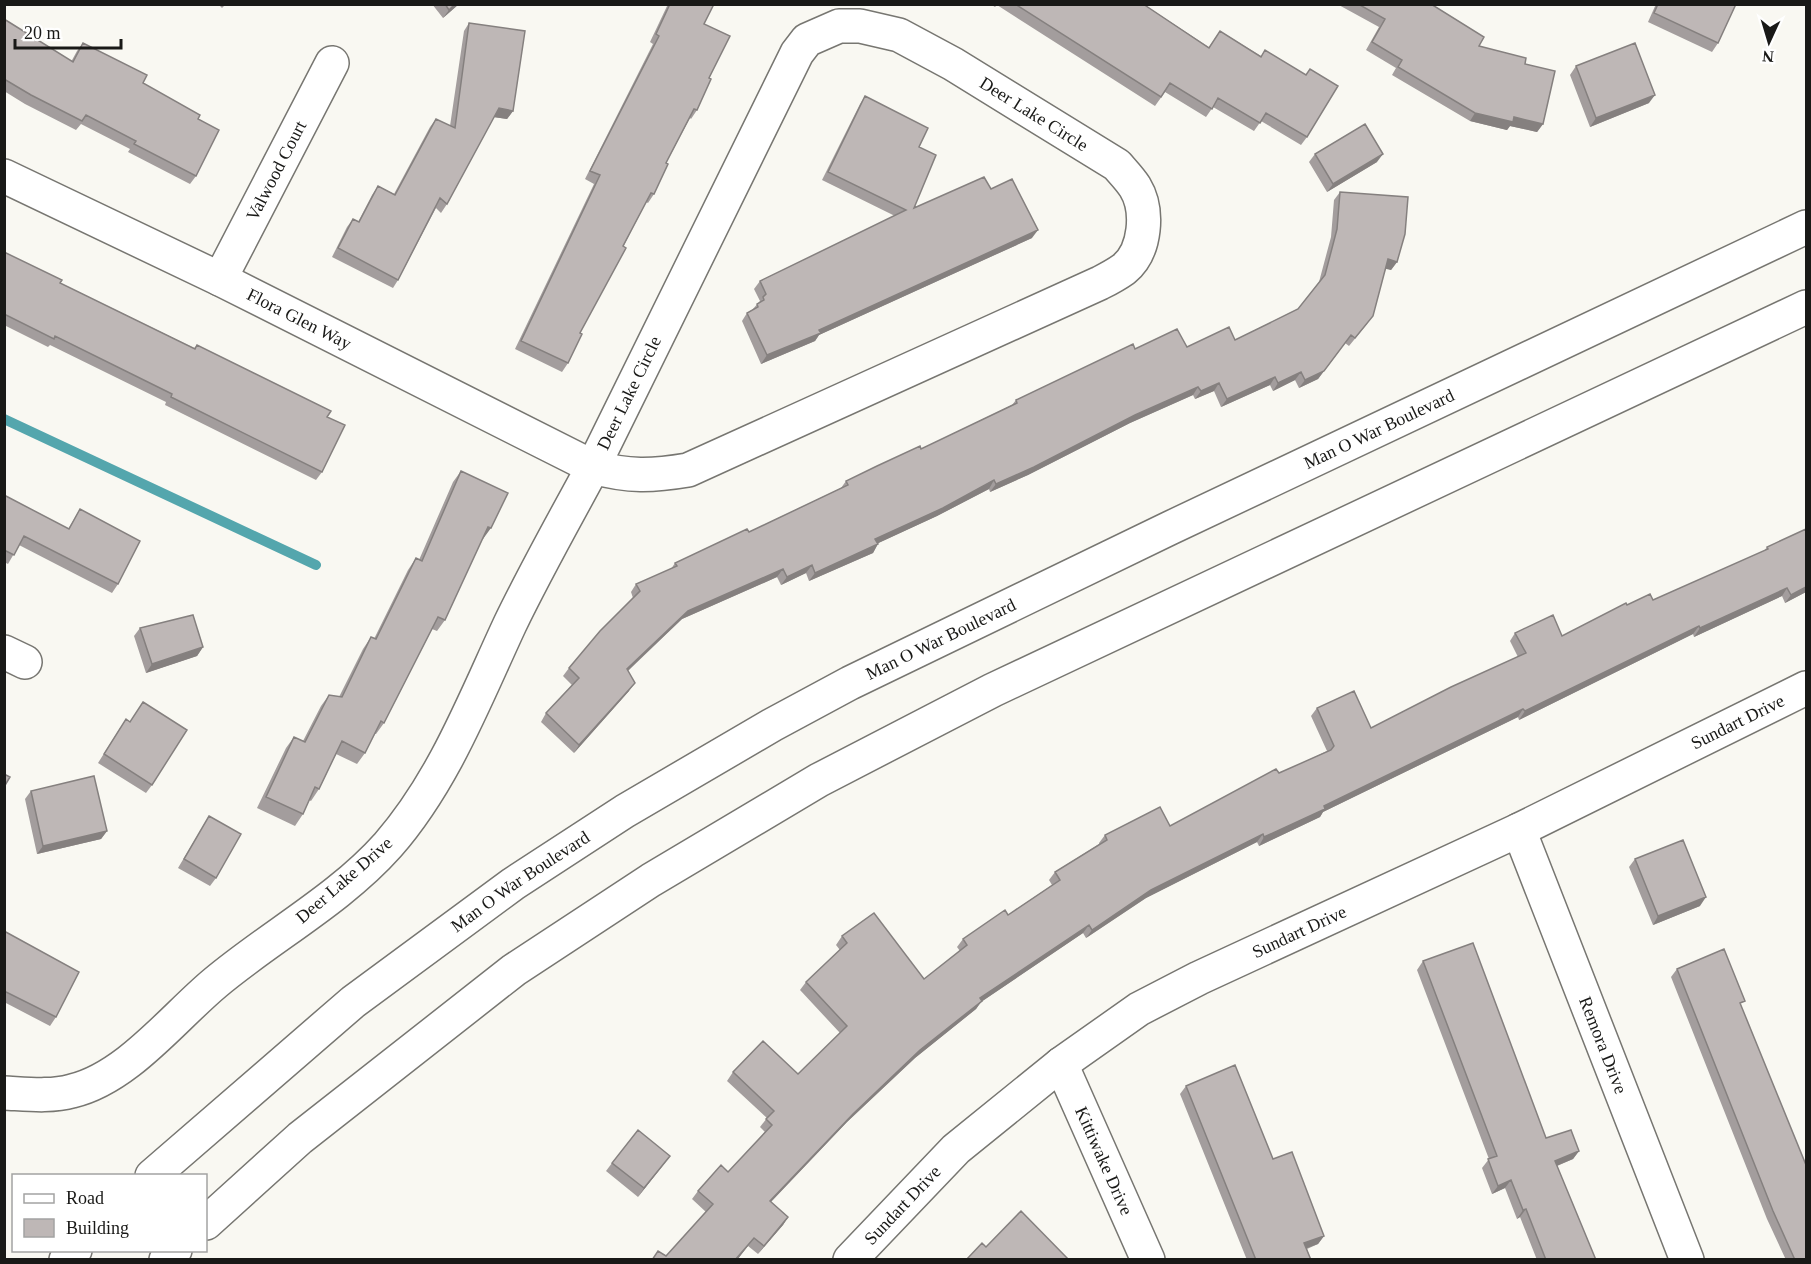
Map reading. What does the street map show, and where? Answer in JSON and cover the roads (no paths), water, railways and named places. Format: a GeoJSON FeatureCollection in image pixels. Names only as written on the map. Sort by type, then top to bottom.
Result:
{"type":"FeatureCollection","features":[{"type":"Feature","properties":{"kind":"street","name":"Deer Lake Circle"},"geometry":{"type":"LineString","coordinates":[[839,26],[860,26],[899,35],[953,64],[1117,165],[1136,188],[1142,209],[1143,233],[1137,252],[1125,268],[1100,283],[688,470],[651,476],[622,475],[593,467],[797,53],[807,40],[839,26]]}},
{"type":"Feature","properties":{"kind":"street","name":"Valwood Court"},"geometry":{"type":"LineString","coordinates":[[220,279],[333,63]]}},
{"type":"Feature","properties":{"kind":"street","name":"Flora Glen Way"},"geometry":{"type":"LineString","coordinates":[[4,176],[220,279],[593,467]]}},
{"type":"Feature","properties":{"kind":"street","name":"Man O War Boulevard"},"geometry":{"type":"LineString","coordinates":[[154,1174],[352,1002],[513,884],[625,812],[772,725],[850,683],[1160,533],[1806,228]]}},
{"type":"Feature","properties":{"kind":"street"},"geometry":{"type":"LineString","coordinates":[[207,1222],[300,1138],[514,970],[651,880],[819,780],[993,690],[1806,306]]}},
{"type":"Feature","properties":{"kind":"street","name":"Deer Lake Drive"},"geometry":{"type":"LineString","coordinates":[[4,1093],[33,1095],[72,1092],[105,1078],[128,1062],[216,982],[297,922],[387,846],[419,807],[446,760],[521,601],[593,467]]}},
{"type":"Feature","properties":{"kind":"street","name":"Sundart Drive"},"geometry":{"type":"LineString","coordinates":[[850,1260],[956,1149],[1061,1064],[1139,1010],[1199,978],[1519,830],[1806,688]]}},
{"type":"Feature","properties":{"kind":"street","name":"Remora Drive"},"geometry":{"type":"LineString","coordinates":[[1519,830],[1687,1260]]}},
{"type":"Feature","properties":{"kind":"street","name":"Kittiwake Drive"},"geometry":{"type":"LineString","coordinates":[[1061,1064],[1148,1260]]}},
{"type":"Feature","properties":{"kind":"waterway"},"geometry":{"type":"LineString","coordinates":[[4,419],[316,565]]}}]}
